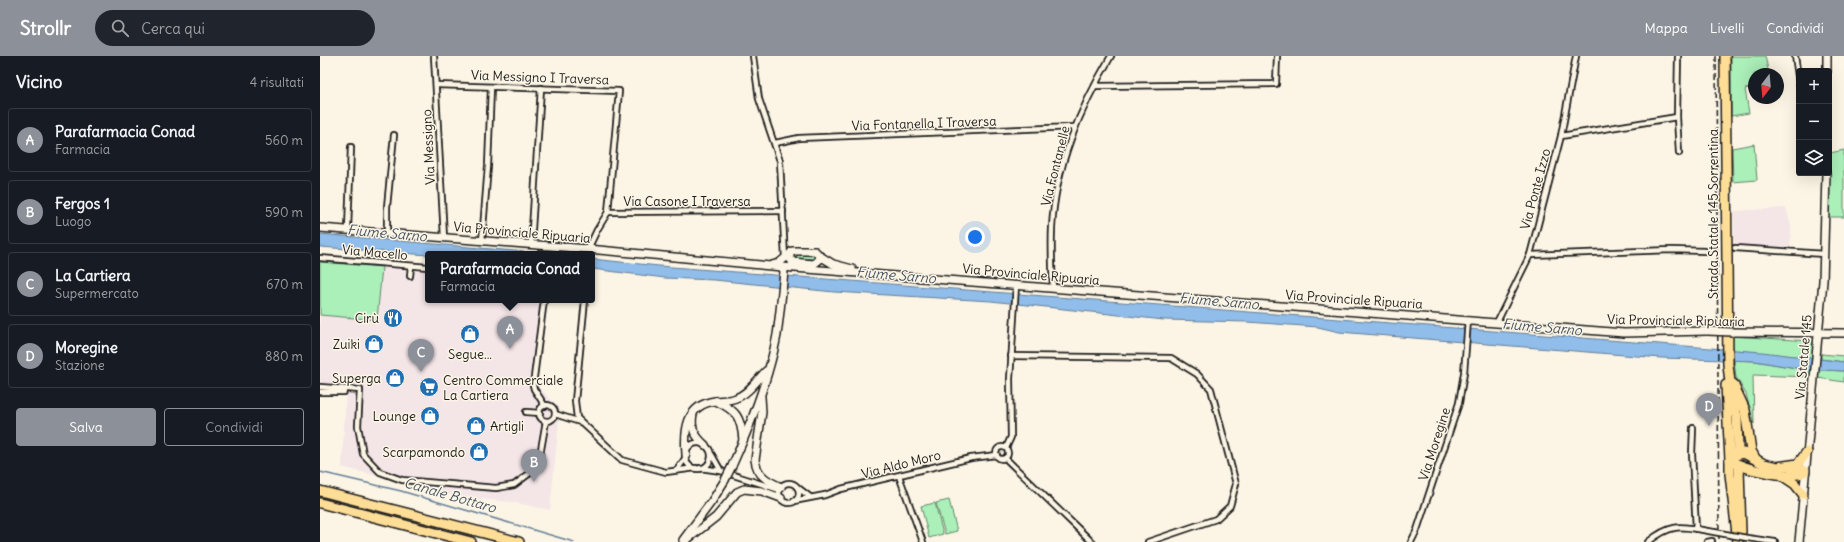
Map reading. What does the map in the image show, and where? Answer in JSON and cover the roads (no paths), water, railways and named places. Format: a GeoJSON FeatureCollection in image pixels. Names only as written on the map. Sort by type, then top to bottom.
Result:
{"type":"FeatureCollection","features":[{"type":"Feature","properties":{"kind":"highway","name":"Strada Statale 145 Sorrentina"},"geometry":{"type":"LineString","coordinates":[[1725,56],[1728,368]]}},
{"type":"Feature","properties":{"kind":"highway"},"geometry":{"type":"LineString","coordinates":[[1728,368],[1737,417],[1738,450]]}},
{"type":"Feature","properties":{"kind":"highway"},"geometry":{"type":"LineString","coordinates":[[1728,368],[1745,410],[1751,451],[1756,458]]}},
{"type":"Feature","properties":{"kind":"highway"},"geometry":{"type":"LineString","coordinates":[[1728,368],[1726,389],[1730,474],[1738,542]]}},
{"type":"Feature","properties":{"kind":"highway"},"geometry":{"type":"LineString","coordinates":[[1730,460],[1741,453],[1756,458],[1768,466],[1791,466],[1800,463],[1807,452]]}},
{"type":"Feature","properties":{"kind":"highway"},"geometry":{"type":"LineString","coordinates":[[1730,460],[1744,466],[1780,475],[1796,476],[1805,471]]}},
{"type":"Feature","properties":{"kind":"highway"},"geometry":{"type":"LineString","coordinates":[[1791,466],[1805,471]]}},
{"type":"Feature","properties":{"kind":"highway"},"geometry":{"type":"LineString","coordinates":[[1739,470],[1744,540]]}},
{"type":"Feature","properties":{"kind":"highway"},"geometry":{"type":"LineString","coordinates":[[1780,475],[1792,481],[1803,494]]}},
{"type":"Feature","properties":{"kind":"highway"},"geometry":{"type":"LineString","coordinates":[[320,491],[519,542]]}},
{"type":"Feature","properties":{"kind":"highway"},"geometry":{"type":"LineString","coordinates":[[320,503],[472,542]]}},
{"type":"Feature","properties":{"kind":"main road"},"geometry":{"type":"LineString","coordinates":[[1827,56],[1827,68]]}},
{"type":"Feature","properties":{"kind":"main road","name":"Via Statale 145"},"geometry":{"type":"LineString","coordinates":[[1798,542],[1824,254],[1826,176]]}},
{"type":"Feature","properties":{"kind":"main road","name":"Via Provinciale Ripuaria"},"geometry":{"type":"LineString","coordinates":[[320,228],[770,265],[788,261],[815,251],[833,264],[865,273]]}},
{"type":"Feature","properties":{"kind":"main road"},"geometry":{"type":"LineString","coordinates":[[803,268],[814,264],[819,260],[820,256]]}},
{"type":"Feature","properties":{"kind":"main road"},"geometry":{"type":"LineString","coordinates":[[683,542],[712,501],[732,466],[743,442],[768,370],[776,337],[788,261]]}},
{"type":"Feature","properties":{"kind":"main road","name":"Via Provinciale Ripuaria"},"geometry":{"type":"LineString","coordinates":[[788,261],[814,264]]}},
{"type":"Feature","properties":{"kind":"main road","name":"Via Provinciale Ripuaria"},"geometry":{"type":"LineString","coordinates":[[788,261],[803,268],[1016,287],[1497,322],[1624,333],[1708,331],[1844,334]]}},
{"type":"Feature","properties":{"kind":"main road"},"geometry":{"type":"LineString","coordinates":[[686,455],[685,426],[694,412],[701,405],[739,397],[749,390],[768,370]]}},
{"type":"Feature","properties":{"kind":"main road"},"geometry":{"type":"LineString","coordinates":[[760,395],[762,412],[755,460],[756,466],[758,471],[781,492]]}},
{"type":"Feature","properties":{"kind":"main road"},"geometry":{"type":"LineString","coordinates":[[716,401],[727,406],[737,416],[741,426],[743,442]]}},
{"type":"Feature","properties":{"kind":"main road"},"geometry":{"type":"LineString","coordinates":[[694,412],[692,428],[697,438],[705,445]]}},
{"type":"Feature","properties":{"kind":"main road"},"geometry":{"type":"LineString","coordinates":[[683,542],[716,517],[737,492],[744,489],[781,492]]}},
{"type":"Feature","properties":{"kind":"street","name":"Via Messigno"},"geometry":{"type":"LineString","coordinates":[[434,56],[444,238]]}},
{"type":"Feature","properties":{"kind":"street"},"geometry":{"type":"LineString","coordinates":[[754,56],[759,98],[780,162],[785,244],[788,261]]}},
{"type":"Feature","properties":{"kind":"street","name":"Via Fontanelle"},"geometry":{"type":"LineString","coordinates":[[1052,289],[1054,216],[1060,176],[1074,128],[1111,56]]}},
{"type":"Feature","properties":{"kind":"street"},"geometry":{"type":"LineString","coordinates":[[1095,86],[1276,84],[1277,56]]}},
{"type":"Feature","properties":{"kind":"street","name":"Via Ponte Izzo"},"geometry":{"type":"LineString","coordinates":[[1497,322],[1530,255],[1561,136],[1576,56]]}},
{"type":"Feature","properties":{"kind":"street"},"geometry":{"type":"LineString","coordinates":[[1678,56],[1677,117],[1679,153]]}},
{"type":"Feature","properties":{"kind":"street"},"geometry":{"type":"LineString","coordinates":[[1795,56],[1797,68]]}},
{"type":"Feature","properties":{"kind":"street","name":"Via Messigno I Traversa"},"geometry":{"type":"LineString","coordinates":[[436,86],[619,91],[608,212]]}},
{"type":"Feature","properties":{"kind":"street"},"geometry":{"type":"LineString","coordinates":[[482,241],[488,166],[491,87]]}},
{"type":"Feature","properties":{"kind":"street"},"geometry":{"type":"LineString","coordinates":[[531,245],[541,88]]}},
{"type":"Feature","properties":{"kind":"street"},"geometry":{"type":"LineString","coordinates":[[1561,136],[1677,117]]}},
{"type":"Feature","properties":{"kind":"street","name":"Via Fontanella I Traversa"},"geometry":{"type":"LineString","coordinates":[[775,143],[799,138],[1074,128]]}},
{"type":"Feature","properties":{"kind":"street"},"geometry":{"type":"LineString","coordinates":[[387,233],[387,207],[394,134]]}},
{"type":"Feature","properties":{"kind":"street"},"geometry":{"type":"LineString","coordinates":[[348,230],[351,147]]}},
{"type":"Feature","properties":{"kind":"street","name":"Via Casone I Traversa"},"geometry":{"type":"LineString","coordinates":[[588,249],[608,212],[783,211]]}},
{"type":"Feature","properties":{"kind":"street"},"geometry":{"type":"LineString","coordinates":[[785,244],[788,261]]}},
{"type":"Feature","properties":{"kind":"street"},"geometry":{"type":"LineString","coordinates":[[1735,248],[1824,254]]}},
{"type":"Feature","properties":{"kind":"street"},"geometry":{"type":"LineString","coordinates":[[1530,255],[1672,250],[1706,252]]}},
{"type":"Feature","properties":{"kind":"street","name":"Via Macello"},"geometry":{"type":"LineString","coordinates":[[320,258],[425,267]]}},
{"type":"Feature","properties":{"kind":"street"},"geometry":{"type":"LineString","coordinates":[[410,276],[411,266]]}},
{"type":"Feature","properties":{"kind":"street"},"geometry":{"type":"LineString","coordinates":[[1005,458],[1008,453],[1006,448],[1011,437],[1011,356],[1016,287]]}},
{"type":"Feature","properties":{"kind":"street"},"geometry":{"type":"LineString","coordinates":[[544,303],[533,385],[534,389],[545,406],[552,407],[555,414],[580,422]]}},
{"type":"Feature","properties":{"kind":"street"},"geometry":{"type":"LineString","coordinates":[[585,303],[575,401],[576,413],[580,422],[622,460],[660,471],[698,468],[721,471],[781,492],[786,502],[794,501],[798,496],[797,487]]}},
{"type":"Feature","properties":{"kind":"street","name":"Via Moregine"},"geometry":{"type":"LineString","coordinates":[[1411,542],[1417,530],[1459,403],[1466,350],[1468,320]]}},
{"type":"Feature","properties":{"kind":"street"},"geometry":{"type":"LineString","coordinates":[[1011,356],[1172,358],[1198,374],[1211,389],[1236,484],[1230,506],[1216,519],[1148,542]]}},
{"type":"Feature","properties":{"kind":"street"},"geometry":{"type":"LineString","coordinates":[[320,387],[360,390],[358,426],[364,454],[372,465],[384,474],[410,481],[496,488],[514,485],[530,473],[536,465],[540,455],[546,421]]}},
{"type":"Feature","properties":{"kind":"street"},"geometry":{"type":"LineString","coordinates":[[320,392],[344,392]]}},
{"type":"Feature","properties":{"kind":"street"},"geometry":{"type":"LineString","coordinates":[[540,413],[545,406]]}},
{"type":"Feature","properties":{"kind":"street"},"geometry":{"type":"LineString","coordinates":[[526,412],[540,413]]}},
{"type":"Feature","properties":{"kind":"street"},"geometry":{"type":"LineString","coordinates":[[540,413],[542,419],[546,421]]}},
{"type":"Feature","properties":{"kind":"street"},"geometry":{"type":"LineString","coordinates":[[546,421],[553,419],[555,414]]}},
{"type":"Feature","properties":{"kind":"street"},"geometry":{"type":"LineString","coordinates":[[1693,428],[1692,454],[1696,529]]}},
{"type":"Feature","properties":{"kind":"street"},"geometry":{"type":"LineString","coordinates":[[677,470],[691,445],[698,443],[705,445],[721,471]]}},
{"type":"Feature","properties":{"kind":"street"},"geometry":{"type":"LineString","coordinates":[[1006,448],[1001,447],[998,449],[997,455],[999,458],[1005,458],[1092,542]]}},
{"type":"Feature","properties":{"kind":"street"},"geometry":{"type":"LineString","coordinates":[[698,468],[709,463],[711,453]]}},
{"type":"Feature","properties":{"kind":"street"},"geometry":{"type":"LineString","coordinates":[[686,455],[688,463],[698,468]]}},
{"type":"Feature","properties":{"kind":"street","name":"Via Aldo Moro"},"geometry":{"type":"LineString","coordinates":[[794,501],[971,458],[997,455]]}},
{"type":"Feature","properties":{"kind":"street"},"geometry":{"type":"LineString","coordinates":[[899,476],[923,542]]}},
{"type":"Feature","properties":{"kind":"street"},"geometry":{"type":"LineString","coordinates":[[781,492],[789,483],[810,496]]}},
{"type":"Feature","properties":{"kind":"street"},"geometry":{"type":"LineString","coordinates":[[1648,542],[1668,528],[1678,527],[1714,532],[1744,540],[1775,542]]}},
{"type":"Feature","properties":{"kind":"water","name":"Fiume Sarno"},"geometry":{"type":"Polygon","coordinates":[[[320,234],[514,251],[425,251],[425,255],[320,247],[320,234]]]}},
{"type":"Feature","properties":{"kind":"water","name":"Fiume Sarno"},"geometry":{"type":"Polygon","coordinates":[[[595,259],[659,266],[1762,352],[1844,362],[1844,371],[1802,369],[1755,361],[1661,358],[1339,332],[1318,327],[1247,322],[1164,320],[991,301],[834,292],[714,280],[665,278],[595,269],[595,259]]]}},
{"type":"Feature","properties":{"kind":"waterway","name":"Canale Bottaro"},"geometry":{"type":"LineString","coordinates":[[320,472],[401,491],[574,542]]}},
{"type":"Feature","properties":{"kind":"railway"},"geometry":{"type":"LineString","coordinates":[[1716,56],[1719,542]]}},
{"type":"Feature","properties":{"kind":"place","name":"Cirù"},"geometry":{"type":"Point","coordinates":[393,318]}},
{"type":"Feature","properties":{"kind":"place","name":"Segue..."},"geometry":{"type":"Point","coordinates":[470,334]}},
{"type":"Feature","properties":{"kind":"place","name":"Zuiki"},"geometry":{"type":"Point","coordinates":[374,344]}},
{"type":"Feature","properties":{"kind":"place","name":"Parafarmacia Conad"},"geometry":{"type":"Point","coordinates":[510,349]}},
{"type":"Feature","properties":{"kind":"place","name":"La Cartiera"},"geometry":{"type":"Point","coordinates":[421,372]}},
{"type":"Feature","properties":{"kind":"place","name":"Superga"},"geometry":{"type":"Point","coordinates":[395,378]}},
{"type":"Feature","properties":{"kind":"place","name":"Centro Commerciale La Cartiera"},"geometry":{"type":"Point","coordinates":[429,387]}},
{"type":"Feature","properties":{"kind":"place","name":"Lounge"},"geometry":{"type":"Point","coordinates":[430,416]}},
{"type":"Feature","properties":{"kind":"place","name":"Artigli"},"geometry":{"type":"Point","coordinates":[476,426]}},
{"type":"Feature","properties":{"kind":"place","name":"Moregine"},"geometry":{"type":"Point","coordinates":[1709,426]}},
{"type":"Feature","properties":{"kind":"place","name":"Scarpamondo"},"geometry":{"type":"Point","coordinates":[479,452]}},
{"type":"Feature","properties":{"kind":"place","name":"Fergos 1"},"geometry":{"type":"Point","coordinates":[534,482]}}]}
